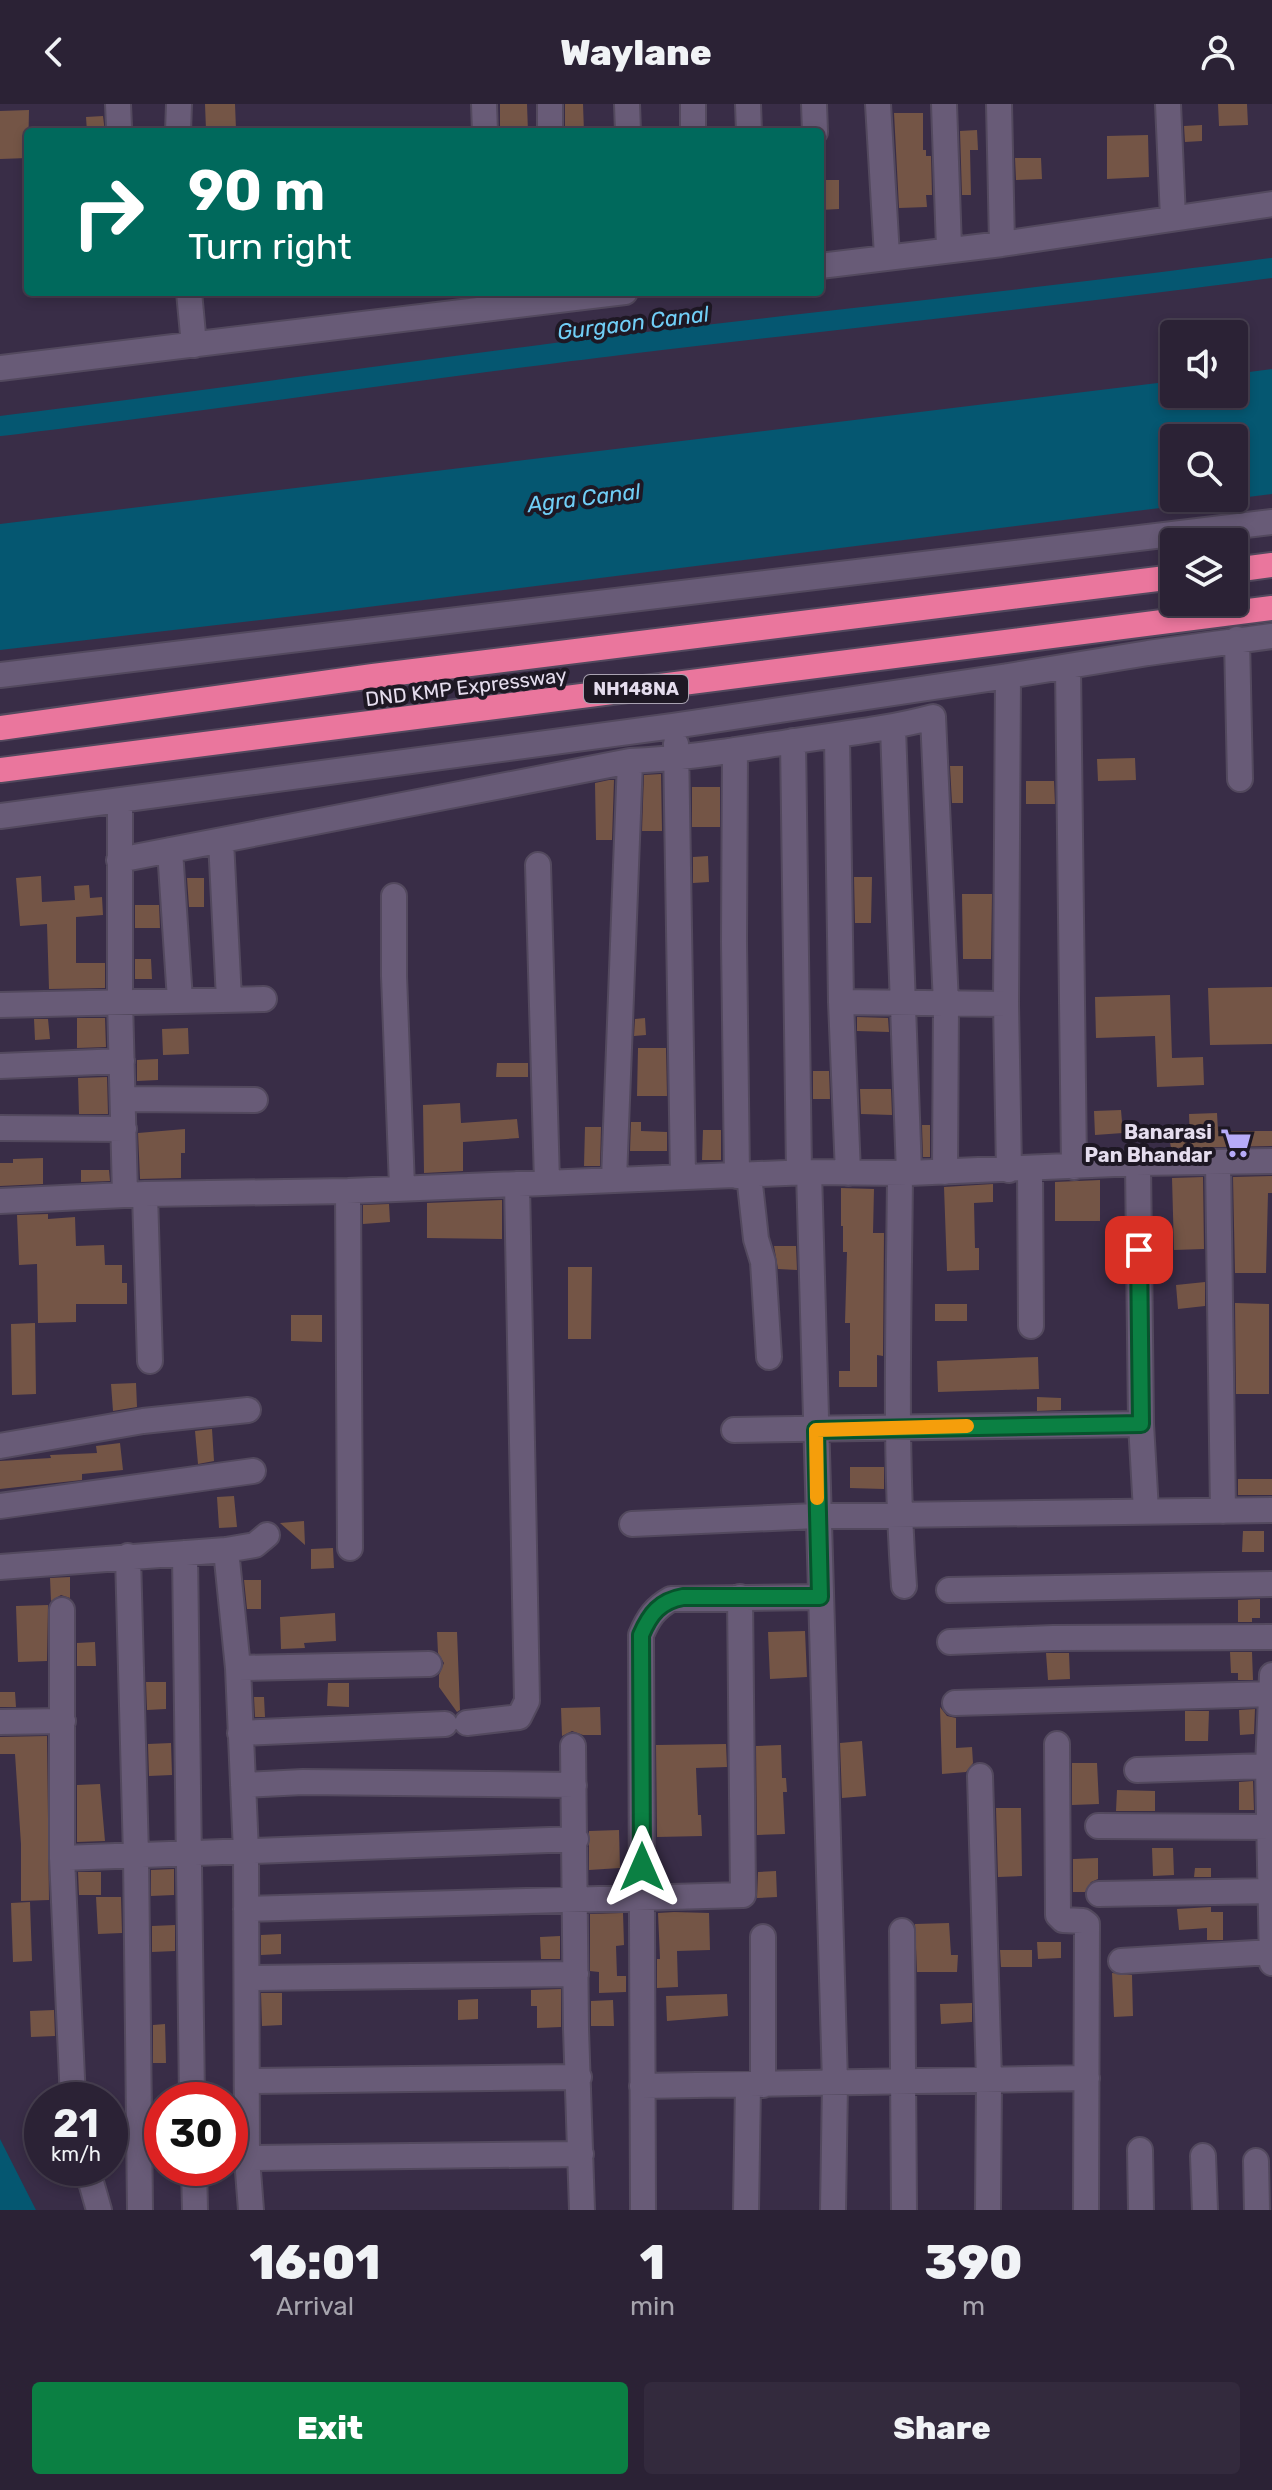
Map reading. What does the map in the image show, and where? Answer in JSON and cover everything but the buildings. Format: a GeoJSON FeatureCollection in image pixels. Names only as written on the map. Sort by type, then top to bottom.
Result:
{"type":"FeatureCollection","features":[{"type":"Feature","properties":{"kind":"highway"},"geometry":{"type":"LineString","coordinates":[[1248,568],[1272,565]]}},
{"type":"Feature","properties":{"kind":"highway","name":"DND KMP Expressway"},"geometry":{"type":"LineString","coordinates":[[0,728],[373,676],[1160,579]]}},
{"type":"Feature","properties":{"kind":"highway","name":"DND KMP Expressway"},"geometry":{"type":"LineString","coordinates":[[0,770],[1272,608]]}},
{"type":"Feature","properties":{"kind":"street"},"geometry":{"type":"LineString","coordinates":[[178,128],[179,104]]}},
{"type":"Feature","properties":{"kind":"street"},"geometry":{"type":"LineString","coordinates":[[484,104],[485,128]]}},
{"type":"Feature","properties":{"kind":"street"},"geometry":{"type":"LineString","coordinates":[[550,104],[550,128]]}},
{"type":"Feature","properties":{"kind":"street"},"geometry":{"type":"LineString","coordinates":[[627,104],[628,128]]}},
{"type":"Feature","properties":{"kind":"street"},"geometry":{"type":"LineString","coordinates":[[693,104],[693,128]]}},
{"type":"Feature","properties":{"kind":"street"},"geometry":{"type":"LineString","coordinates":[[748,104],[749,128]]}},
{"type":"Feature","properties":{"kind":"street"},"geometry":{"type":"LineString","coordinates":[[814,104],[815,128]]}},
{"type":"Feature","properties":{"kind":"street"},"geometry":{"type":"LineString","coordinates":[[878,104],[887,256]]}},
{"type":"Feature","properties":{"kind":"street"},"geometry":{"type":"LineString","coordinates":[[944,104],[949,248]]}},
{"type":"Feature","properties":{"kind":"street"},"geometry":{"type":"LineString","coordinates":[[999,104],[1002,244]]}},
{"type":"Feature","properties":{"kind":"street"},"geometry":{"type":"LineString","coordinates":[[1168,104],[1173,218]]}},
{"type":"Feature","properties":{"kind":"street"},"geometry":{"type":"LineString","coordinates":[[824,265],[1002,244],[1272,204]]}},
{"type":"Feature","properties":{"kind":"street"},"geometry":{"type":"LineString","coordinates":[[189,296],[194,345]]}},
{"type":"Feature","properties":{"kind":"street"},"geometry":{"type":"LineString","coordinates":[[0,368],[194,345],[488,301],[564,296]]}},
{"type":"Feature","properties":{"kind":"street"},"geometry":{"type":"LineString","coordinates":[[0,675],[1272,522]]}},
{"type":"Feature","properties":{"kind":"street"},"geometry":{"type":"LineString","coordinates":[[0,816],[673,726],[1272,636]]}},
{"type":"Feature","properties":{"kind":"street"},"geometry":{"type":"LineString","coordinates":[[1237,639],[1240,779]]}},
{"type":"Feature","properties":{"kind":"street"},"geometry":{"type":"LineString","coordinates":[[1068,667],[1074,1167]]}},
{"type":"Feature","properties":{"kind":"street"},"geometry":{"type":"LineString","coordinates":[[1008,676],[1006,1004],[1031,1326]]}},
{"type":"Feature","properties":{"kind":"street"},"geometry":{"type":"LineString","coordinates":[[904,1586],[898,1427],[904,1173],[900,726],[908,692]]}},
{"type":"Feature","properties":{"kind":"street"},"geometry":{"type":"LineString","coordinates":[[119,860],[630,761],[678,759],[837,737],[933,717],[946,1004],[945,1172]]}},
{"type":"Feature","properties":{"kind":"street"},"geometry":{"type":"LineString","coordinates":[[673,726],[678,759],[683,1176]]}},
{"type":"Feature","properties":{"kind":"street"},"geometry":{"type":"LineString","coordinates":[[837,737],[841,1002],[848,1173]]}},
{"type":"Feature","properties":{"kind":"street"},"geometry":{"type":"LineString","coordinates":[[793,741],[804,1172],[816,1430],[835,2083],[833,2210]]}},
{"type":"Feature","properties":{"kind":"street"},"geometry":{"type":"LineString","coordinates":[[735,750],[734,942],[743,1176],[763,1262],[769,1357]]}},
{"type":"Feature","properties":{"kind":"street"},"geometry":{"type":"LineString","coordinates":[[614,1179],[630,761]]}},
{"type":"Feature","properties":{"kind":"street"},"geometry":{"type":"LineString","coordinates":[[120,801],[120,1001],[124,1129],[135,1194],[150,1361]]}},
{"type":"Feature","properties":{"kind":"street"},"geometry":{"type":"LineString","coordinates":[[221,841],[229,999]]}},
{"type":"Feature","properties":{"kind":"street"},"geometry":{"type":"LineString","coordinates":[[170,850],[180,1000]]}},
{"type":"Feature","properties":{"kind":"street"},"geometry":{"type":"LineString","coordinates":[[538,865],[547,1182]]}},
{"type":"Feature","properties":{"kind":"street"},"geometry":{"type":"LineString","coordinates":[[394,896],[402,1187]]}},
{"type":"Feature","properties":{"kind":"street"},"geometry":{"type":"LineString","coordinates":[[0,1005],[264,999]]}},
{"type":"Feature","properties":{"kind":"street"},"geometry":{"type":"LineString","coordinates":[[841,1002],[1006,1004]]}},
{"type":"Feature","properties":{"kind":"street"},"geometry":{"type":"LineString","coordinates":[[0,1066],[122,1061]]}},
{"type":"Feature","properties":{"kind":"street"},"geometry":{"type":"LineString","coordinates":[[124,1099],[255,1100]]}},
{"type":"Feature","properties":{"kind":"street"},"geometry":{"type":"LineString","coordinates":[[0,1128],[124,1129]]}},
{"type":"Feature","properties":{"kind":"street"},"geometry":{"type":"LineString","coordinates":[[0,1201],[135,1194],[348,1191],[804,1172],[904,1173],[1272,1161]]}},
{"type":"Feature","properties":{"kind":"street"},"geometry":{"type":"LineString","coordinates":[[1218,1162],[1223,1511]]}},
{"type":"Feature","properties":{"kind":"street"},"geometry":{"type":"LineString","coordinates":[[1138,1163],[1141,1424],[1146,1511]]}},
{"type":"Feature","properties":{"kind":"street"},"geometry":{"type":"LineString","coordinates":[[240,1733],[456,1724],[519,1717],[527,1701],[517,1184]]}},
{"type":"Feature","properties":{"kind":"street"},"geometry":{"type":"LineString","coordinates":[[348,1191],[350,1548]]}},
{"type":"Feature","properties":{"kind":"street"},"geometry":{"type":"LineString","coordinates":[[0,1446],[143,1421],[248,1410]]}},
{"type":"Feature","properties":{"kind":"street"},"geometry":{"type":"LineString","coordinates":[[734,1430],[1141,1424]]}},
{"type":"Feature","properties":{"kind":"street"},"geometry":{"type":"LineString","coordinates":[[0,1506],[253,1471]]}},
{"type":"Feature","properties":{"kind":"street"},"geometry":{"type":"LineString","coordinates":[[632,1524],[817,1516],[1272,1510]]}},
{"type":"Feature","properties":{"kind":"street"},"geometry":{"type":"LineString","coordinates":[[0,1567],[226,1550],[255,1545],[267,1535]]}},
{"type":"Feature","properties":{"kind":"street"},"geometry":{"type":"LineString","coordinates":[[226,1550],[238,1668],[246,1852],[248,2081],[579,2077]]}},
{"type":"Feature","properties":{"kind":"street"},"geometry":{"type":"LineString","coordinates":[[185,1553],[192,2082]]}},
{"type":"Feature","properties":{"kind":"street"},"geometry":{"type":"LineString","coordinates":[[128,1556],[136,1856],[140,2210]]}},
{"type":"Feature","properties":{"kind":"street"},"geometry":{"type":"LineString","coordinates":[[949,1590],[1272,1584]]}},
{"type":"Feature","properties":{"kind":"street"},"geometry":{"type":"LineString","coordinates":[[246,1909],[743,1895],[740,1597]]}},
{"type":"Feature","properties":{"kind":"street"},"geometry":{"type":"LineString","coordinates":[[643,2210],[641,1635],[655,1610],[671,1599],[820,1597]]}},
{"type":"Feature","properties":{"kind":"street"},"geometry":{"type":"LineString","coordinates":[[62,1610],[62,1858],[72,2082]]}},
{"type":"Feature","properties":{"kind":"street"},"geometry":{"type":"LineString","coordinates":[[950,1642],[1053,1638],[1272,1637]]}},
{"type":"Feature","properties":{"kind":"street"},"geometry":{"type":"LineString","coordinates":[[238,1668],[429,1664]]}},
{"type":"Feature","properties":{"kind":"street"},"geometry":{"type":"LineString","coordinates":[[1272,1675],[1272,1963]]}},
{"type":"Feature","properties":{"kind":"street"},"geometry":{"type":"LineString","coordinates":[[955,1703],[1272,1694]]}},
{"type":"Feature","properties":{"kind":"street"},"geometry":{"type":"LineString","coordinates":[[0,1722],[63,1721]]}},
{"type":"Feature","properties":{"kind":"street"},"geometry":{"type":"LineString","coordinates":[[1057,1744],[1058,1915],[1063,1920],[1087,1924],[1086,2210]]}},
{"type":"Feature","properties":{"kind":"street"},"geometry":{"type":"LineString","coordinates":[[573,1746],[582,2210]]}},
{"type":"Feature","properties":{"kind":"street"},"geometry":{"type":"LineString","coordinates":[[1137,1770],[1270,1758]]}},
{"type":"Feature","properties":{"kind":"street"},"geometry":{"type":"LineString","coordinates":[[980,1776],[989,2079],[988,2210]]}},
{"type":"Feature","properties":{"kind":"street"},"geometry":{"type":"LineString","coordinates":[[243,1785],[303,1782],[574,1785]]}},
{"type":"Feature","properties":{"kind":"street"},"geometry":{"type":"LineString","coordinates":[[1098,1826],[1271,1827]]}},
{"type":"Feature","properties":{"kind":"street"},"geometry":{"type":"LineString","coordinates":[[62,1858],[576,1839]]}},
{"type":"Feature","properties":{"kind":"street"},"geometry":{"type":"LineString","coordinates":[[1099,1894],[1271,1891]]}},
{"type":"Feature","properties":{"kind":"street"},"geometry":{"type":"LineString","coordinates":[[902,1931],[904,2210]]}},
{"type":"Feature","properties":{"kind":"street"},"geometry":{"type":"LineString","coordinates":[[746,2210],[763,1937]]}},
{"type":"Feature","properties":{"kind":"street"},"geometry":{"type":"LineString","coordinates":[[1121,1961],[1272,1952]]}},
{"type":"Feature","properties":{"kind":"street"},"geometry":{"type":"LineString","coordinates":[[247,1978],[576,1974]]}},
{"type":"Feature","properties":{"kind":"street"},"geometry":{"type":"LineString","coordinates":[[642,2086],[1087,2078]]}},
{"type":"Feature","properties":{"kind":"street"},"geometry":{"type":"LineString","coordinates":[[1140,2150],[1141,2210]]}},
{"type":"Feature","properties":{"kind":"street"},"geometry":{"type":"LineString","coordinates":[[248,2158],[581,2154]]}},
{"type":"Feature","properties":{"kind":"street"},"geometry":{"type":"LineString","coordinates":[[1203,2156],[1205,2210]]}},
{"type":"Feature","properties":{"kind":"street"},"geometry":{"type":"LineString","coordinates":[[1256,2161],[1257,2210]]}},
{"type":"Feature","properties":{"kind":"street"},"geometry":{"type":"LineString","coordinates":[[248,2171],[251,2210]]}},
{"type":"Feature","properties":{"kind":"street"},"geometry":{"type":"LineString","coordinates":[[92,2186],[99,2210]]}},
{"type":"Feature","properties":{"kind":"street"},"geometry":{"type":"LineString","coordinates":[[194,2186],[195,2210]]}},
{"type":"Feature","properties":{"kind":"water","name":"Agra Canal"},"geometry":{"type":"Polygon","coordinates":[[[1272,369],[1272,494],[1248,497],[1248,424],[1160,424],[1160,508],[312,614],[0,650],[0,524],[1160,383],[1160,408],[1248,408],[1248,372],[1272,369]]]}},
{"type":"Feature","properties":{"kind":"water"},"geometry":{"type":"Polygon","coordinates":[[[0,2139],[36,2210],[0,2210],[0,2139]]]}},
{"type":"Feature","properties":{"kind":"waterway","name":"Gurgaon Canal"},"geometry":{"type":"LineString","coordinates":[[0,426],[701,335],[1272,268]]}},
{"type":"Feature","properties":{"kind":"slow traffic"},"geometry":{"type":"LineString","coordinates":[[817,1498],[816,1430],[967,1426]]}},
{"type":"Feature","properties":{"kind":"place","name":"Banarasi Pan Bhandar"},"geometry":{"type":"Point","coordinates":[1236,1143]}},
{"type":"Feature","properties":{"kind":"route"},"geometry":{"type":"LineString","coordinates":[[642,1867],[641,1635],[655,1610],[671,1599],[683,1597],[820,1597],[816,1430],[1141,1424],[1139,1250]]}}]}
